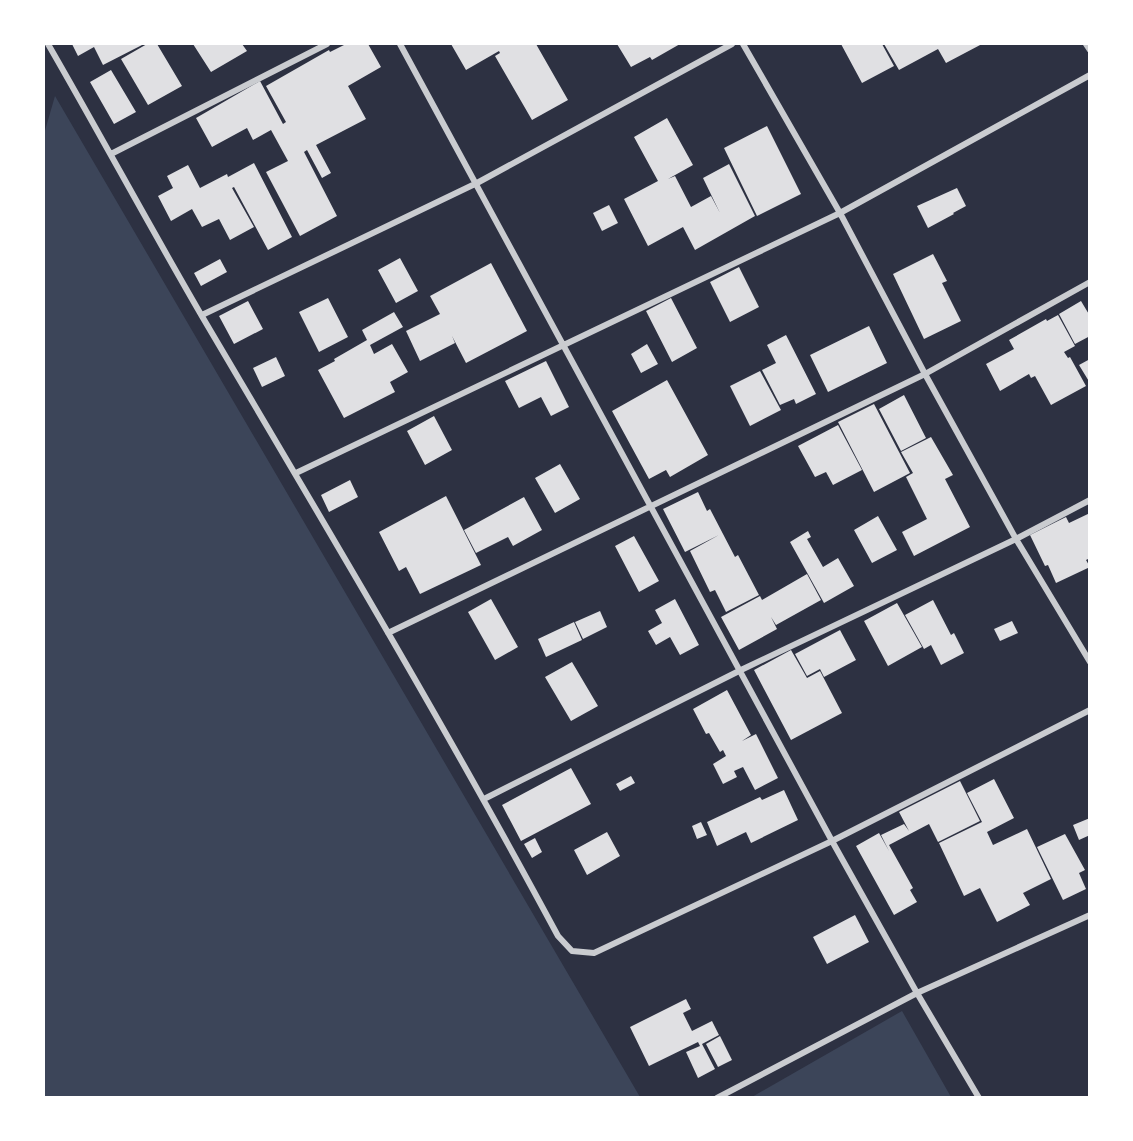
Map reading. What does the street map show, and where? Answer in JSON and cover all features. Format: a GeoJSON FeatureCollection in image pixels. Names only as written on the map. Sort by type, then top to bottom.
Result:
{"type":"FeatureCollection","features":[{"type":"Feature","properties":{"kind":"street"},"geometry":{"type":"LineString","coordinates":[[48,44],[202,315],[484,799],[558,936],[573,951],[594,953],[832,841],[1089,710]]}},
{"type":"Feature","properties":{"kind":"street"},"geometry":{"type":"LineString","coordinates":[[111,154],[327,44]]}},
{"type":"Feature","properties":{"kind":"street"},"geometry":{"type":"LineString","coordinates":[[400,44],[652,505],[832,841],[979,1098]]}},
{"type":"Feature","properties":{"kind":"street"},"geometry":{"type":"LineString","coordinates":[[202,315],[477,183],[732,44]]}},
{"type":"Feature","properties":{"kind":"street"},"geometry":{"type":"LineString","coordinates":[[743,44],[840,213],[1016,539],[1089,662]]}},
{"type":"Feature","properties":{"kind":"street"},"geometry":{"type":"LineString","coordinates":[[1086,44],[1089,50]]}},
{"type":"Feature","properties":{"kind":"street"},"geometry":{"type":"LineString","coordinates":[[296,474],[840,213],[1089,75]]}},
{"type":"Feature","properties":{"kind":"street"},"geometry":{"type":"LineString","coordinates":[[388,633],[925,374],[1089,282]]}},
{"type":"Feature","properties":{"kind":"street"},"geometry":{"type":"LineString","coordinates":[[484,799],[741,670],[1016,539],[1089,500]]}},
{"type":"Feature","properties":{"kind":"street"},"geometry":{"type":"LineString","coordinates":[[717,1098],[917,993],[1089,915]]}},
{"type":"Feature","properties":{"kind":"shaded area"},"geometry":{"type":"Polygon","coordinates":[[[55,96],[640,1097],[44,1097],[44,134],[55,96]]]}},
{"type":"Feature","properties":{"kind":"shaded area"},"geometry":{"type":"Polygon","coordinates":[[[902,1011],[951,1097],[752,1097],[902,1011]]]}},
{"type":"Feature","properties":{"kind":"building"},"geometry":{"type":"Polygon","coordinates":[[[72,44],[144,44],[103,65],[94,47],[78,56],[72,44]]]}},
{"type":"Feature","properties":{"kind":"building"},"geometry":{"type":"Polygon","coordinates":[[[147,44],[157,44],[182,86],[148,105],[121,59],[147,44]]]}},
{"type":"Feature","properties":{"kind":"building"},"geometry":{"type":"Polygon","coordinates":[[[193,44],[242,44],[247,51],[211,72],[193,44]]]}},
{"type":"Feature","properties":{"kind":"building"},"geometry":{"type":"Polygon","coordinates":[[[346,44],[368,44],[381,67],[348,86],[366,119],[316,145],[331,173],[322,178],[307,150],[304,152],[337,216],[300,236],[266,172],[288,161],[271,130],[253,140],[247,128],[212,147],[196,118],[260,81],[283,124],[286,122],[266,86],[329,50],[330,52],[346,44]]]}},
{"type":"Feature","properties":{"kind":"building"},"geometry":{"type":"Polygon","coordinates":[[[451,44],[536,44],[568,100],[532,120],[495,56],[500,53],[499,51],[466,70],[451,44]]]}},
{"type":"Feature","properties":{"kind":"building"},"geometry":{"type":"Polygon","coordinates":[[[617,44],[680,44],[652,60],[650,57],[631,67],[617,44]]]}},
{"type":"Feature","properties":{"kind":"building"},"geometry":{"type":"Polygon","coordinates":[[[841,44],[882,44],[894,66],[862,83],[841,44]]]}},
{"type":"Feature","properties":{"kind":"building"},"geometry":{"type":"Polygon","coordinates":[[[884,44],[982,44],[946,63],[938,49],[899,70],[884,44]]]}},
{"type":"Feature","properties":{"kind":"building"},"geometry":{"type":"Polygon","coordinates":[[[111,70],[136,112],[114,124],[90,82],[111,70]]]}},
{"type":"Feature","properties":{"kind":"building"},"geometry":{"type":"Polygon","coordinates":[[[667,118],[693,165],[668,179],[675,176],[691,207],[711,196],[720,213],[703,178],[729,164],[755,216],[695,250],[683,227],[648,246],[624,199],[658,181],[634,137],[667,118]]]}},
{"type":"Feature","properties":{"kind":"building"},"geometry":{"type":"Polygon","coordinates":[[[767,126],[801,194],[757,216],[724,148],[767,126]]]}},
{"type":"Feature","properties":{"kind":"building"},"geometry":{"type":"Polygon","coordinates":[[[254,163],[292,237],[268,250],[234,187],[232,188],[254,227],[230,240],[219,219],[202,227],[192,209],[171,221],[158,196],[173,188],[167,176],[188,165],[200,188],[254,163]]]}},
{"type":"Feature","properties":{"kind":"building"},"geometry":{"type":"Polygon","coordinates":[[[957,188],[966,206],[928,228],[917,206],[957,188]]]}},
{"type":"Feature","properties":{"kind":"building"},"geometry":{"type":"Polygon","coordinates":[[[609,205],[618,223],[602,231],[593,213],[609,205]]]}},
{"type":"Feature","properties":{"kind":"building"},"geometry":{"type":"Polygon","coordinates":[[[933,254],[947,281],[942,283],[961,321],[924,339],[893,274],[933,254]]]}},
{"type":"Feature","properties":{"kind":"building"},"geometry":{"type":"Polygon","coordinates":[[[400,258],[418,291],[396,303],[378,270],[400,258]]]}},
{"type":"Feature","properties":{"kind":"building"},"geometry":{"type":"Polygon","coordinates":[[[220,259],[227,272],[201,286],[194,273],[220,259]]]}},
{"type":"Feature","properties":{"kind":"building"},"geometry":{"type":"Polygon","coordinates":[[[491,263],[527,331],[466,363],[452,336],[455,343],[420,361],[406,331],[440,314],[430,296],[491,263]]]}},
{"type":"Feature","properties":{"kind":"building"},"geometry":{"type":"Polygon","coordinates":[[[739,267],[759,307],[730,322],[710,282],[739,267]]]}},
{"type":"Feature","properties":{"kind":"building"},"geometry":{"type":"Polygon","coordinates":[[[328,298],[348,337],[319,352],[299,312],[328,298]]]}},
{"type":"Feature","properties":{"kind":"building"},"geometry":{"type":"Polygon","coordinates":[[[671,298],[697,348],[672,362],[646,311],[671,298]]]}},
{"type":"Feature","properties":{"kind":"building"},"geometry":{"type":"Polygon","coordinates":[[[248,301],[263,329],[234,344],[219,316],[248,301]]]}},
{"type":"Feature","properties":{"kind":"building"},"geometry":{"type":"Polygon","coordinates":[[[1081,301],[1090,316],[1090,336],[1075,344],[1059,314],[1081,301]]]}},
{"type":"Feature","properties":{"kind":"building"},"geometry":{"type":"Polygon","coordinates":[[[394,312],[403,327],[370,345],[374,354],[392,344],[408,372],[390,382],[395,392],[344,418],[318,370],[367,340],[362,330],[394,312]]]}},
{"type":"Feature","properties":{"kind":"building"},"geometry":{"type":"Polygon","coordinates":[[[1058,315],[1075,346],[1064,352],[1068,358],[1070,357],[1086,386],[1051,405],[1035,376],[1031,378],[1029,374],[1000,391],[986,364],[1014,349],[1009,340],[1046,319],[1047,321],[1058,315]]]}},
{"type":"Feature","properties":{"kind":"building"},"geometry":{"type":"Polygon","coordinates":[[[869,326],[887,363],[828,392],[810,355],[869,326]]]}},
{"type":"Feature","properties":{"kind":"building"},"geometry":{"type":"Polygon","coordinates":[[[786,335],[816,394],[796,404],[794,399],[780,405],[762,370],[776,363],[767,345],[786,335]]]}},
{"type":"Feature","properties":{"kind":"building"},"geometry":{"type":"Polygon","coordinates":[[[647,344],[658,364],[641,373],[631,354],[647,344]]]}},
{"type":"Feature","properties":{"kind":"building"},"geometry":{"type":"Polygon","coordinates":[[[276,357],[285,376],[262,387],[253,368],[276,357]]]}},
{"type":"Feature","properties":{"kind":"building"},"geometry":{"type":"Polygon","coordinates":[[[1090,359],[1090,383],[1079,365],[1090,359]]]}},
{"type":"Feature","properties":{"kind":"building"},"geometry":{"type":"Polygon","coordinates":[[[546,361],[569,407],[551,416],[541,397],[519,408],[505,381],[546,361]]]}},
{"type":"Feature","properties":{"kind":"building"},"geometry":{"type":"Polygon","coordinates":[[[760,371],[781,410],[750,426],[730,386],[760,371]]]}},
{"type":"Feature","properties":{"kind":"building"},"geometry":{"type":"Polygon","coordinates":[[[667,380],[708,455],[670,477],[666,470],[649,479],[612,411],[667,380]]]}},
{"type":"Feature","properties":{"kind":"building"},"geometry":{"type":"Polygon","coordinates":[[[904,395],[926,438],[901,451],[879,409],[904,395]]]}},
{"type":"Feature","properties":{"kind":"building"},"geometry":{"type":"Polygon","coordinates":[[[874,404],[910,473],[874,492],[838,422],[874,404]]]}},
{"type":"Feature","properties":{"kind":"building"},"geometry":{"type":"Polygon","coordinates":[[[434,416],[452,450],[425,465],[407,431],[434,416]]]}},
{"type":"Feature","properties":{"kind":"building"},"geometry":{"type":"Polygon","coordinates":[[[838,425],[862,470],[833,485],[826,472],[815,477],[798,446],[838,425]]]}},
{"type":"Feature","properties":{"kind":"building"},"geometry":{"type":"Polygon","coordinates":[[[931,437],[953,475],[945,479],[970,527],[914,556],[902,532],[927,519],[906,477],[913,473],[901,452],[931,437]]]}},
{"type":"Feature","properties":{"kind":"building"},"geometry":{"type":"Polygon","coordinates":[[[560,464],[580,499],[555,513],[535,478],[560,464]]]}},
{"type":"Feature","properties":{"kind":"building"},"geometry":{"type":"Polygon","coordinates":[[[350,480],[358,497],[329,512],[321,495],[350,480]]]}},
{"type":"Feature","properties":{"kind":"building"},"geometry":{"type":"Polygon","coordinates":[[[698,492],[707,511],[710,509],[735,557],[738,555],[759,595],[726,612],[715,590],[710,592],[690,551],[719,535],[685,552],[663,509],[698,492]]]}},
{"type":"Feature","properties":{"kind":"building"},"geometry":{"type":"Polygon","coordinates":[[[446,496],[481,565],[420,594],[406,567],[399,571],[379,532],[446,496]]]}},
{"type":"Feature","properties":{"kind":"building"},"geometry":{"type":"Polygon","coordinates":[[[524,497],[542,530],[513,546],[508,537],[476,553],[464,530],[524,497]]]}},
{"type":"Feature","properties":{"kind":"building"},"geometry":{"type":"Polygon","coordinates":[[[1090,513],[1090,558],[1086,560],[1090,567],[1056,583],[1030,535],[1066,517],[1069,523],[1090,513]]]}},
{"type":"Feature","properties":{"kind":"building"},"geometry":{"type":"Polygon","coordinates":[[[878,516],[897,550],[872,563],[854,530],[878,516]]]}},
{"type":"Feature","properties":{"kind":"building"},"geometry":{"type":"Polygon","coordinates":[[[808,531],[811,537],[807,539],[823,567],[838,558],[854,586],[824,603],[790,542],[808,531]]]}},
{"type":"Feature","properties":{"kind":"building"},"geometry":{"type":"Polygon","coordinates":[[[634,536],[659,581],[639,592],[615,546],[634,536]]]}},
{"type":"Feature","properties":{"kind":"building"},"geometry":{"type":"Polygon","coordinates":[[[807,574],[821,600],[776,625],[771,617],[777,629],[739,650],[721,617],[760,596],[762,600],[807,574]]]}},
{"type":"Feature","properties":{"kind":"building"},"geometry":{"type":"Polygon","coordinates":[[[491,599],[518,647],[495,660],[468,612],[491,599]]]}},
{"type":"Feature","properties":{"kind":"building"},"geometry":{"type":"Polygon","coordinates":[[[675,599],[699,645],[680,655],[670,637],[656,645],[648,631],[662,623],[655,610],[675,599]]]}},
{"type":"Feature","properties":{"kind":"building"},"geometry":{"type":"Polygon","coordinates":[[[933,600],[951,635],[954,633],[964,653],[941,665],[931,645],[924,649],[905,615],[933,600]]]}},
{"type":"Feature","properties":{"kind":"building"},"geometry":{"type":"Polygon","coordinates":[[[897,603],[922,647],[888,666],[864,621],[897,603]]]}},
{"type":"Feature","properties":{"kind":"building"},"geometry":{"type":"Polygon","coordinates":[[[600,611],[607,627],[583,639],[575,622],[600,611]]]}},
{"type":"Feature","properties":{"kind":"building"},"geometry":{"type":"Polygon","coordinates":[[[1012,621],[1018,633],[1000,641],[994,629],[1012,621]]]}},
{"type":"Feature","properties":{"kind":"building"},"geometry":{"type":"Polygon","coordinates":[[[574,622],[582,640],[546,657],[538,639],[574,622]]]}},
{"type":"Feature","properties":{"kind":"building"},"geometry":{"type":"Polygon","coordinates":[[[840,630],[856,660],[824,677],[820,669],[807,676],[795,654],[840,630]]]}},
{"type":"Feature","properties":{"kind":"building"},"geometry":{"type":"Polygon","coordinates":[[[791,650],[807,678],[820,671],[842,713],[791,740],[754,670],[791,650]]]}},
{"type":"Feature","properties":{"kind":"building"},"geometry":{"type":"Polygon","coordinates":[[[572,662],[598,706],[571,721],[545,677],[572,662]]]}},
{"type":"Feature","properties":{"kind":"building"},"geometry":{"type":"Polygon","coordinates":[[[727,690],[751,735],[742,741],[756,734],[778,778],[755,790],[743,767],[734,771],[737,777],[723,784],[713,764],[726,756],[723,750],[720,752],[709,733],[706,734],[693,709],[727,690]]]}},
{"type":"Feature","properties":{"kind":"building"},"geometry":{"type":"Polygon","coordinates":[[[571,768],[591,804],[521,841],[502,805],[571,768]]]}},
{"type":"Feature","properties":{"kind":"building"},"geometry":{"type":"Polygon","coordinates":[[[631,776],[635,783],[620,791],[616,784],[631,776]]]}},
{"type":"Feature","properties":{"kind":"building"},"geometry":{"type":"Polygon","coordinates":[[[994,779],[1014,818],[987,832],[993,845],[1027,829],[1051,879],[1023,893],[1030,905],[997,922],[980,888],[964,896],[939,843],[982,822],[967,793],[994,779]]]}},
{"type":"Feature","properties":{"kind":"building"},"geometry":{"type":"Polygon","coordinates":[[[960,781],[980,821],[938,842],[929,824],[889,845],[913,888],[910,890],[917,902],[894,915],[856,846],[879,833],[889,851],[881,835],[904,824],[909,831],[899,812],[960,781]]]}},
{"type":"Feature","properties":{"kind":"building"},"geometry":{"type":"Polygon","coordinates":[[[784,790],[798,820],[751,843],[746,832],[717,846],[707,822],[760,797],[762,800],[784,790]]]}},
{"type":"Feature","properties":{"kind":"building"},"geometry":{"type":"Polygon","coordinates":[[[1090,818],[1090,835],[1079,840],[1073,825],[1090,818]]]}},
{"type":"Feature","properties":{"kind":"building"},"geometry":{"type":"Polygon","coordinates":[[[701,822],[707,835],[697,839],[692,826],[701,822]]]}},
{"type":"Feature","properties":{"kind":"building"},"geometry":{"type":"Polygon","coordinates":[[[607,832],[620,856],[587,875],[574,850],[607,832]]]}},
{"type":"Feature","properties":{"kind":"building"},"geometry":{"type":"Polygon","coordinates":[[[1065,834],[1085,870],[1079,873],[1086,889],[1063,900],[1037,847],[1065,834]]]}},
{"type":"Feature","properties":{"kind":"building"},"geometry":{"type":"Polygon","coordinates":[[[535,838],[542,852],[532,858],[524,844],[535,838]]]}},
{"type":"Feature","properties":{"kind":"building"},"geometry":{"type":"Polygon","coordinates":[[[855,915],[869,942],[827,964],[813,937],[855,915]]]}},
{"type":"Feature","properties":{"kind":"building"},"geometry":{"type":"Polygon","coordinates":[[[686,999],[691,1009],[683,1013],[692,1031],[712,1021],[719,1035],[702,1044],[715,1069],[698,1078],[686,1052],[700,1046],[698,1042],[649,1066],[630,1027],[686,999]]]}},
{"type":"Feature","properties":{"kind":"building"},"geometry":{"type":"Polygon","coordinates":[[[720,1036],[732,1060],[718,1067],[706,1044],[720,1036]]]}}]}
